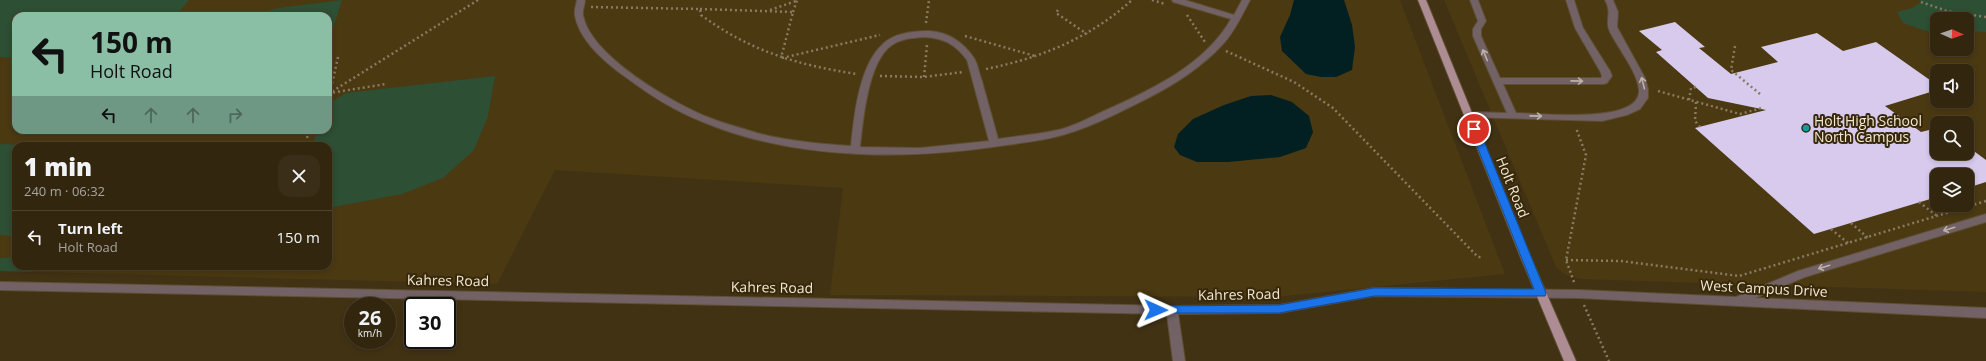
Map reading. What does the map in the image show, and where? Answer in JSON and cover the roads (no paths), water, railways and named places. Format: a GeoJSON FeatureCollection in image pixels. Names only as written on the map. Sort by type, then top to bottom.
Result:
{"type":"FeatureCollection","features":[{"type":"Feature","properties":{"kind":"main road","name":"Holt Road"},"geometry":{"type":"LineString","coordinates":[[1422,0],[1570,361]]}},
{"type":"Feature","properties":{"kind":"street"},"geometry":{"type":"LineString","coordinates":[[581,3],[579,15],[586,31],[605,55],[635,82],[678,107],[753,135],[809,147],[894,152],[939,151],[995,144],[1067,130],[1131,103],[1163,87],[1199,61],[1215,46],[1236,18],[1246,0]]}},
{"type":"Feature","properties":{"kind":"street"},"geometry":{"type":"LineString","coordinates":[[1474,0],[1482,17],[1482,21],[1477,29],[1477,36],[1513,116]]}},
{"type":"Feature","properties":{"kind":"street"},"geometry":{"type":"LineString","coordinates":[[1496,81],[1604,81],[1607,76],[1605,71],[1576,21],[1571,9],[1570,0]]}},
{"type":"Feature","properties":{"kind":"street"},"geometry":{"type":"LineString","coordinates":[[1469,115],[1602,118],[1622,115],[1635,109],[1644,99],[1645,88],[1640,75],[1612,24],[1614,12],[1609,0]]}},
{"type":"Feature","properties":{"kind":"street"},"geometry":{"type":"LineString","coordinates":[[1174,3],[1236,18]]}},
{"type":"Feature","properties":{"kind":"street"},"geometry":{"type":"LineString","coordinates":[[855,150],[858,121],[869,75],[876,56],[885,46],[897,39],[913,34],[934,34],[952,39],[963,48],[971,60],[995,144]]}},
{"type":"Feature","properties":{"kind":"street"},"geometry":{"type":"LineString","coordinates":[[1737,302],[1745,296],[1802,274],[1986,218]]}},
{"type":"Feature","properties":{"kind":"street","name":"Kahres Road"},"geometry":{"type":"LineString","coordinates":[[0,286],[1172,310],[1279,309],[1374,292],[1541,293]]}},
{"type":"Feature","properties":{"kind":"street","name":"West Campus Drive"},"geometry":{"type":"LineString","coordinates":[[1541,293],[1986,313]]}},
{"type":"Feature","properties":{"kind":"street"},"geometry":{"type":"LineString","coordinates":[[1172,310],[1179,361]]}},
{"type":"Feature","properties":{"kind":"water"},"geometry":{"type":"Polygon","coordinates":[[[1294,0],[1344,0],[1352,25],[1355,47],[1352,70],[1336,77],[1321,77],[1306,74],[1282,51],[1280,37],[1290,15],[1294,0]]]}},
{"type":"Feature","properties":{"kind":"water"},"geometry":{"type":"Polygon","coordinates":[[[1271,95],[1292,102],[1309,116],[1313,132],[1306,148],[1280,157],[1228,162],[1197,162],[1180,155],[1174,147],[1178,134],[1193,119],[1224,105],[1251,96],[1271,95]]]}},
{"type":"Feature","properties":{"kind":"place","name":"Holt High School North Campus"},"geometry":{"type":"Point","coordinates":[1806,128]}}]}
